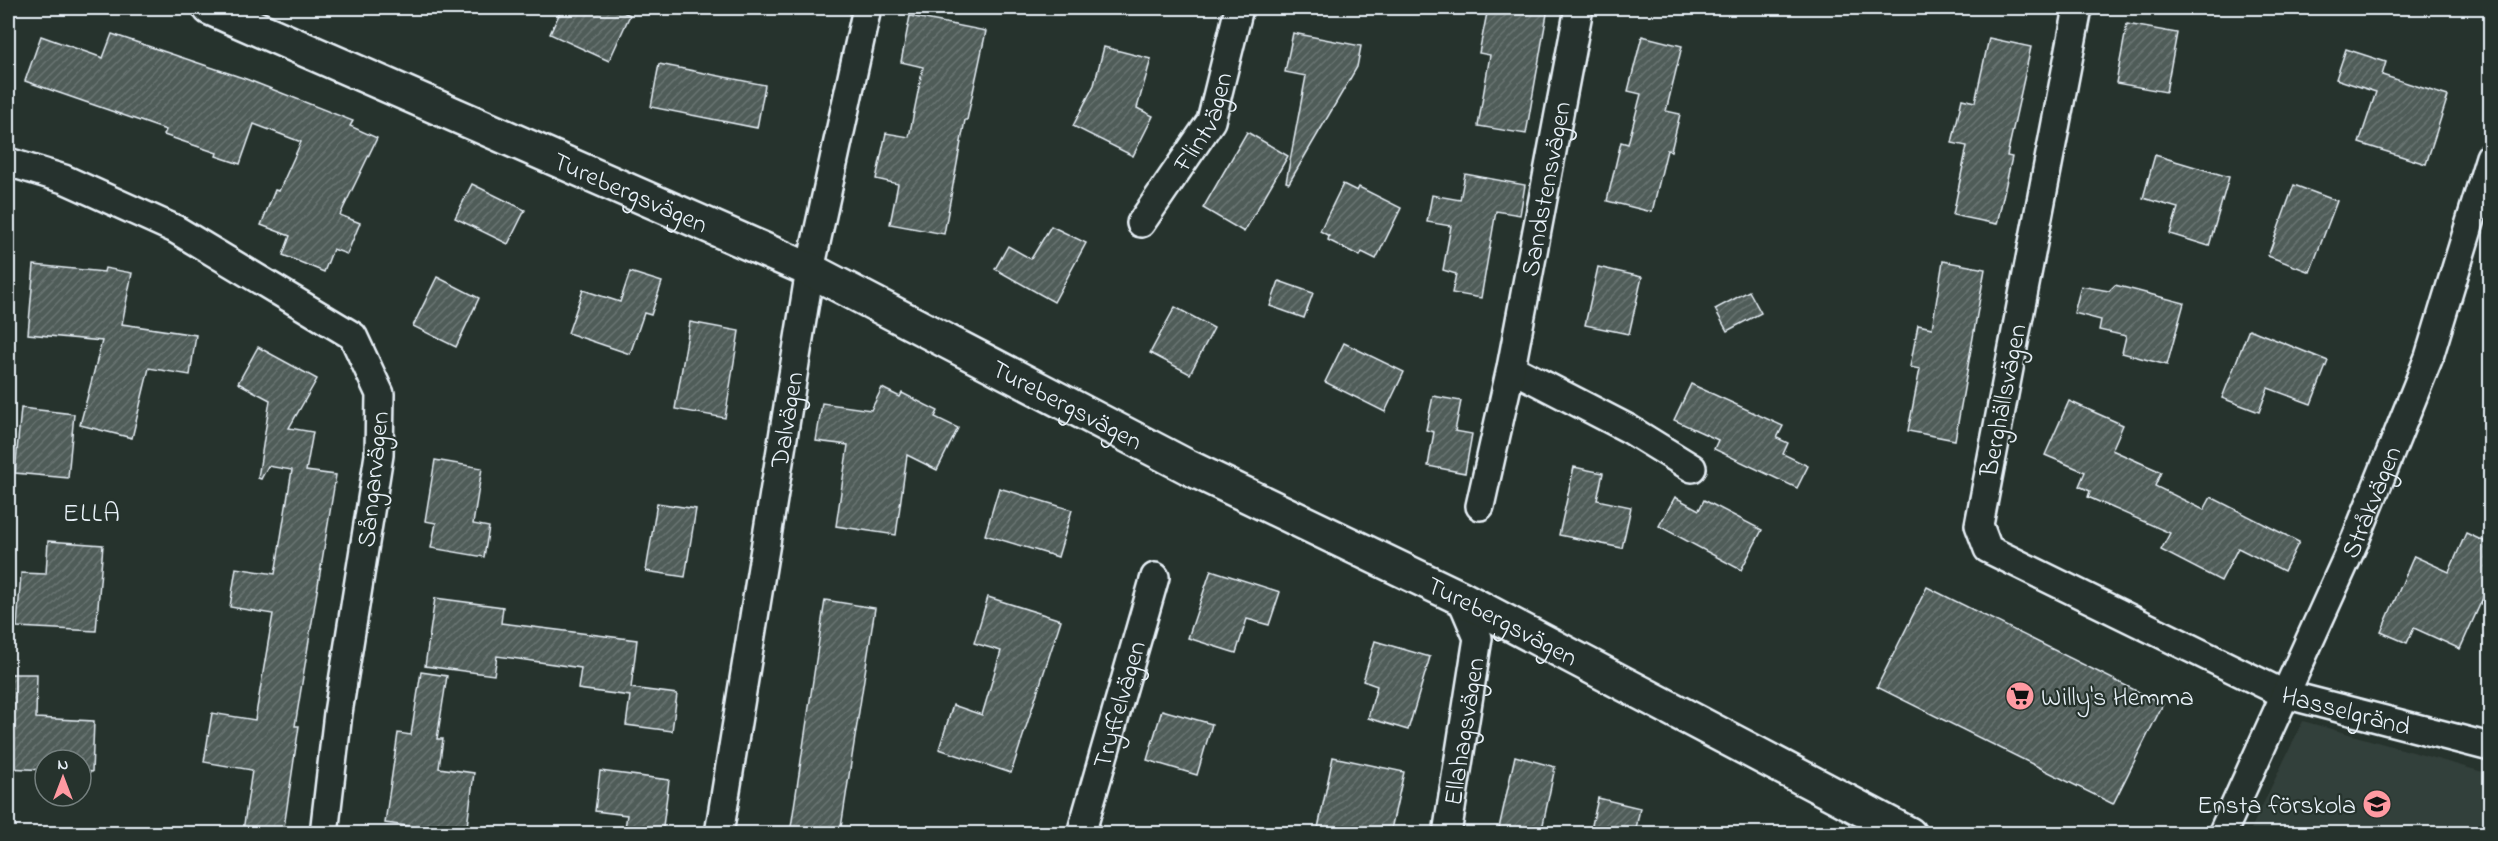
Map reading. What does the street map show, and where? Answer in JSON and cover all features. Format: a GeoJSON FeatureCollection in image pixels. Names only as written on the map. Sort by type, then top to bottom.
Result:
{"type":"FeatureCollection","features":[{"type":"Feature","properties":{"kind":"street","name":"Turebergsvägen"},"geometry":{"type":"LineString","coordinates":[[210,8],[810,270],[1188,467],[1461,598],[1909,834]]}},
{"type":"Feature","properties":{"kind":"street","name":"Dalvägen"},"geometry":{"type":"LineString","coordinates":[[719,834],[810,270],[867,8]]}},
{"type":"Feature","properties":{"kind":"street","name":"Flintvägen"},"geometry":{"type":"LineString","coordinates":[[1141,223],[1211,122],[1239,8]]}},
{"type":"Feature","properties":{"kind":"street","name":"Sandstensvägen"},"geometry":{"type":"LineString","coordinates":[[1480,506],[1511,368],[1579,8]]}},
{"type":"Feature","properties":{"kind":"street","name":"Berghällsvägen"},"geometry":{"type":"LineString","coordinates":[[2078,8],[1979,525],[1988,549],[2209,657]]}},
{"type":"Feature","properties":{"kind":"street","name":"Stråkvägen"},"geometry":{"type":"LineString","coordinates":[[2222,834],[2356,538],[2428,357],[2490,158]]}},
{"type":"Feature","properties":{"kind":"street","name":"Sångarvägen"},"geometry":{"type":"LineString","coordinates":[[8,162],[64,179],[175,229],[353,336],[380,394],[379,455],[338,713],[324,834]]}},
{"type":"Feature","properties":{"kind":"street"},"geometry":{"type":"LineString","coordinates":[[1511,368],[1629,429],[1692,468]]}},
{"type":"Feature","properties":{"kind":"street","name":"Tryffelvägen"},"geometry":{"type":"LineString","coordinates":[[1081,834],[1155,576]]}},
{"type":"Feature","properties":{"kind":"street","name":"Ellahagsvägen"},"geometry":{"type":"LineString","coordinates":[[1447,834],[1478,638],[1461,598]]}},
{"type":"Feature","properties":{"kind":"street","name":"Hasselgränd"},"geometry":{"type":"LineString","coordinates":[[2209,657],[2284,694],[2490,747]]}},
{"type":"Feature","properties":{"kind":"shaded area","name":"Ensta förskola"},"geometry":{"type":"Polygon","coordinates":[[[2303,721],[2490,774],[2490,833],[2249,833],[2303,721]]]}},
{"type":"Feature","properties":{"kind":"building"},"geometry":{"type":"Polygon","coordinates":[[[562,8],[614,8],[630,15],[609,61],[550,34],[562,8]]]}},
{"type":"Feature","properties":{"kind":"building"},"geometry":{"type":"Polygon","coordinates":[[[1488,8],[1548,8],[1526,134],[1478,126],[1490,55],[1479,53],[1488,8]]]}},
{"type":"Feature","properties":{"kind":"building"},"geometry":{"type":"Polygon","coordinates":[[[910,16],[986,31],[967,120],[965,120],[944,234],[890,224],[898,184],[876,179],[886,133],[909,137],[923,67],[901,62],[910,16]]]}},
{"type":"Feature","properties":{"kind":"building"},"geometry":{"type":"Polygon","coordinates":[[[2127,24],[2177,33],[2166,92],[2116,83],[2127,24]]]}},
{"type":"Feature","properties":{"kind":"building"},"geometry":{"type":"Polygon","coordinates":[[[1293,33],[1361,46],[1357,67],[1289,183],[1286,182],[1306,76],[1285,72],[1293,33]]]}},
{"type":"Feature","properties":{"kind":"building"},"geometry":{"type":"Polygon","coordinates":[[[112,34],[246,79],[353,121],[350,126],[377,138],[340,215],[360,223],[347,254],[333,249],[324,272],[283,255],[290,236],[261,225],[275,190],[279,191],[301,142],[254,124],[240,164],[216,156],[217,153],[164,135],[166,130],[25,81],[41,36],[103,58],[112,34]]]}},
{"type":"Feature","properties":{"kind":"building"},"geometry":{"type":"Polygon","coordinates":[[[1642,36],[1682,46],[1666,111],[1680,114],[1671,151],[1667,150],[1652,212],[1607,201],[1621,142],[1628,144],[1641,94],[1628,91],[1642,36]]]}},
{"type":"Feature","properties":{"kind":"building"},"geometry":{"type":"Polygon","coordinates":[[[1989,38],[2031,47],[2007,156],[2012,157],[1997,224],[1953,215],[1967,146],[1952,143],[1962,99],[1975,102],[1989,38]]]}},
{"type":"Feature","properties":{"kind":"building"},"geometry":{"type":"Polygon","coordinates":[[[1104,47],[1151,59],[1137,108],[1153,116],[1133,156],[1073,126],[1094,85],[1104,47]]]}},
{"type":"Feature","properties":{"kind":"building"},"geometry":{"type":"Polygon","coordinates":[[[2346,49],[2386,62],[2382,75],[2448,96],[2426,164],[2359,143],[2376,92],[2336,79],[2346,49]]]}},
{"type":"Feature","properties":{"kind":"building"},"geometry":{"type":"Polygon","coordinates":[[[659,64],[765,85],[757,128],[651,107],[659,64]]]}},
{"type":"Feature","properties":{"kind":"building"},"geometry":{"type":"Polygon","coordinates":[[[1247,132],[1288,156],[1244,232],[1203,208],[1247,132]]]}},
{"type":"Feature","properties":{"kind":"building"},"geometry":{"type":"Polygon","coordinates":[[[2155,155],[2229,177],[2209,246],[2170,234],[2178,208],[2143,198],[2155,155]]]}},
{"type":"Feature","properties":{"kind":"building"},"geometry":{"type":"Polygon","coordinates":[[[1465,174],[1525,185],[1520,215],[1496,211],[1481,298],[1452,293],[1456,274],[1443,270],[1451,226],[1427,222],[1432,195],[1460,200],[1465,174]]]}},
{"type":"Feature","properties":{"kind":"building"},"geometry":{"type":"Polygon","coordinates":[[[472,184],[525,210],[508,244],[455,218],[472,184]]]}},
{"type":"Feature","properties":{"kind":"building"},"geometry":{"type":"Polygon","coordinates":[[[1343,184],[1357,191],[1359,187],[1401,208],[1376,259],[1362,252],[1360,256],[1328,240],[1329,236],[1320,231],[1343,184]]]}},
{"type":"Feature","properties":{"kind":"building"},"geometry":{"type":"Polygon","coordinates":[[[2294,185],[2337,201],[2310,272],[2268,256],[2294,185]]]}},
{"type":"Feature","properties":{"kind":"building"},"geometry":{"type":"Polygon","coordinates":[[[1051,226],[1086,243],[1054,302],[995,269],[1008,246],[1031,259],[1051,226]]]}},
{"type":"Feature","properties":{"kind":"building"},"geometry":{"type":"Polygon","coordinates":[[[1943,261],[1985,269],[1955,440],[1908,431],[1920,369],[1910,367],[1918,325],[1932,328],[1943,261]]]}},
{"type":"Feature","properties":{"kind":"building"},"geometry":{"type":"Polygon","coordinates":[[[34,265],[104,272],[105,268],[132,273],[122,324],[196,335],[190,375],[149,368],[132,438],[80,425],[102,341],[28,334],[34,265]]]}},
{"type":"Feature","properties":{"kind":"building"},"geometry":{"type":"Polygon","coordinates":[[[1598,267],[1642,277],[1629,334],[1585,325],[1598,267]]]}},
{"type":"Feature","properties":{"kind":"building"},"geometry":{"type":"Polygon","coordinates":[[[630,272],[662,282],[651,315],[644,313],[630,354],[568,333],[583,290],[620,302],[630,272]]]}},
{"type":"Feature","properties":{"kind":"building"},"geometry":{"type":"Polygon","coordinates":[[[437,277],[479,298],[456,347],[413,326],[437,277]]]}},
{"type":"Feature","properties":{"kind":"building"},"geometry":{"type":"Polygon","coordinates":[[[1279,281],[1313,293],[1304,318],[1270,306],[1279,281]]]}},
{"type":"Feature","properties":{"kind":"building"},"geometry":{"type":"Polygon","coordinates":[[[2115,285],[2184,303],[2167,365],[2122,353],[2126,336],[2099,330],[2101,320],[2074,313],[2081,286],[2109,291],[2115,285]]]}},
{"type":"Feature","properties":{"kind":"building"},"geometry":{"type":"Polygon","coordinates":[[[1749,291],[1761,313],[1727,331],[1715,309],[1749,291]]]}},
{"type":"Feature","properties":{"kind":"building"},"geometry":{"type":"Polygon","coordinates":[[[1175,307],[1214,328],[1190,374],[1150,353],[1175,307]]]}},
{"type":"Feature","properties":{"kind":"building"},"geometry":{"type":"Polygon","coordinates":[[[690,322],[739,331],[725,418],[675,409],[690,322]]]}},
{"type":"Feature","properties":{"kind":"building"},"geometry":{"type":"Polygon","coordinates":[[[2249,329],[2328,361],[2311,404],[2268,388],[2259,412],[2222,398],[2249,329]]]}},
{"type":"Feature","properties":{"kind":"building"},"geometry":{"type":"Polygon","coordinates":[[[1344,343],[1404,372],[1385,412],[1325,382],[1344,343]]]}},
{"type":"Feature","properties":{"kind":"building"},"geometry":{"type":"Polygon","coordinates":[[[258,347],[317,379],[289,428],[313,432],[306,471],[336,475],[295,726],[299,726],[283,834],[243,831],[252,770],[204,762],[212,713],[255,720],[273,614],[230,607],[236,568],[275,574],[292,470],[268,466],[261,479],[258,478],[270,400],[238,383],[258,347]]]}},
{"type":"Feature","properties":{"kind":"building"},"geometry":{"type":"Polygon","coordinates":[[[1691,384],[1783,426],[1777,438],[1788,443],[1783,454],[1808,466],[1797,488],[1714,449],[1718,440],[1674,420],[1691,384]]]}},
{"type":"Feature","properties":{"kind":"building"},"geometry":{"type":"Polygon","coordinates":[[[882,388],[900,397],[902,393],[938,411],[935,417],[958,428],[937,470],[907,455],[896,535],[836,526],[848,445],[816,441],[822,403],[871,410],[882,388]]]}},
{"type":"Feature","properties":{"kind":"building"},"geometry":{"type":"Polygon","coordinates":[[[1433,396],[1461,401],[1455,431],[1472,434],[1465,473],[1428,466],[1434,432],[1426,430],[1433,396]]]}},
{"type":"Feature","properties":{"kind":"building"},"geometry":{"type":"Polygon","coordinates":[[[2069,401],[2123,425],[2112,450],[2161,472],[2155,486],[2204,510],[2211,497],[2299,542],[2284,571],[2238,548],[2221,581],[2161,550],[2170,533],[2088,497],[2090,491],[2079,486],[2085,472],[2045,455],[2069,401]]]}},
{"type":"Feature","properties":{"kind":"building"},"geometry":{"type":"Polygon","coordinates":[[[21,408],[74,414],[68,478],[15,473],[21,408]]]}},
{"type":"Feature","properties":{"kind":"building"},"geometry":{"type":"Polygon","coordinates":[[[435,460],[482,468],[473,524],[489,527],[484,557],[431,548],[436,523],[425,521],[435,460]]]}},
{"type":"Feature","properties":{"kind":"building"},"geometry":{"type":"Polygon","coordinates":[[[1574,467],[1603,473],[1597,500],[1631,507],[1622,548],[1559,535],[1574,467]]]}},
{"type":"Feature","properties":{"kind":"building"},"geometry":{"type":"Polygon","coordinates":[[[999,488],[1072,510],[1058,557],[985,535],[999,488]]]}},
{"type":"Feature","properties":{"kind":"building"},"geometry":{"type":"Polygon","coordinates":[[[1675,497],[1699,510],[1704,500],[1762,530],[1741,570],[1659,526],[1675,497]]]}},
{"type":"Feature","properties":{"kind":"building"},"geometry":{"type":"Polygon","coordinates":[[[657,503],[696,509],[685,577],[646,571],[657,503]]]}},
{"type":"Feature","properties":{"kind":"building"},"geometry":{"type":"Polygon","coordinates":[[[2466,533],[2490,544],[2490,582],[2460,649],[2414,628],[2407,643],[2381,632],[2414,556],[2449,572],[2466,533]]]}},
{"type":"Feature","properties":{"kind":"building"},"geometry":{"type":"Polygon","coordinates":[[[48,541],[103,545],[96,631],[17,627],[21,573],[46,574],[48,541]]]}},
{"type":"Feature","properties":{"kind":"building"},"geometry":{"type":"Polygon","coordinates":[[[1211,570],[1280,592],[1269,625],[1247,619],[1236,653],[1188,638],[1211,570]]]}},
{"type":"Feature","properties":{"kind":"building","name":"Willy's Hemma"},"geometry":{"type":"Polygon","coordinates":[[[1927,587],[2163,704],[2113,804],[1877,687],[1927,587]]]}},
{"type":"Feature","properties":{"kind":"building"},"geometry":{"type":"Polygon","coordinates":[[[988,597],[1061,620],[1011,773],[939,749],[953,705],[982,715],[1001,651],[974,643],[988,597]]]}},
{"type":"Feature","properties":{"kind":"building"},"geometry":{"type":"Polygon","coordinates":[[[435,598],[503,607],[501,623],[637,640],[631,688],[677,694],[672,731],[626,725],[630,696],[578,689],[581,668],[497,656],[494,675],[425,666],[435,598]]]}},
{"type":"Feature","properties":{"kind":"building"},"geometry":{"type":"Polygon","coordinates":[[[825,600],[875,608],[840,834],[790,834],[825,600]]]}},
{"type":"Feature","properties":{"kind":"building"},"geometry":{"type":"Polygon","coordinates":[[[1375,641],[1430,657],[1408,730],[1368,718],[1377,686],[1363,681],[1375,641]]]}},
{"type":"Feature","properties":{"kind":"building"},"geometry":{"type":"Polygon","coordinates":[[[421,672],[447,676],[437,739],[443,739],[439,768],[474,773],[466,834],[385,823],[398,733],[411,735],[421,672]]]}},
{"type":"Feature","properties":{"kind":"building"},"geometry":{"type":"Polygon","coordinates":[[[8,674],[37,674],[36,718],[94,721],[93,748],[33,748],[33,769],[8,768],[8,674]]]}},
{"type":"Feature","properties":{"kind":"building"},"geometry":{"type":"Polygon","coordinates":[[[1162,710],[1212,724],[1197,775],[1147,760],[1162,710]]]}},
{"type":"Feature","properties":{"kind":"building"},"geometry":{"type":"Polygon","coordinates":[[[1515,756],[1555,767],[1541,834],[1522,834],[1499,828],[1515,756]]]}},
{"type":"Feature","properties":{"kind":"building"},"geometry":{"type":"Polygon","coordinates":[[[1333,757],[1404,772],[1390,834],[1343,834],[1318,828],[1333,757]]]}},
{"type":"Feature","properties":{"kind":"building"},"geometry":{"type":"Polygon","coordinates":[[[600,771],[669,780],[662,834],[624,834],[627,815],[595,811],[600,771]]]}},
{"type":"Feature","properties":{"kind":"building"},"geometry":{"type":"Polygon","coordinates":[[[1598,798],[1640,808],[1635,834],[1590,834],[1598,798]]]}},
{"type":"Feature","properties":{"kind":"place","name":"Willy's Hemma"},"geometry":{"type":"Point","coordinates":[2020,696]}},
{"type":"Feature","properties":{"kind":"place","name":"Ensta förskola"},"geometry":{"type":"Point","coordinates":[2377,804]}},
{"type":"Feature","properties":{"kind":"district","name":"ELLA"},"geometry":{"type":"Point","coordinates":[92,512]}}]}
